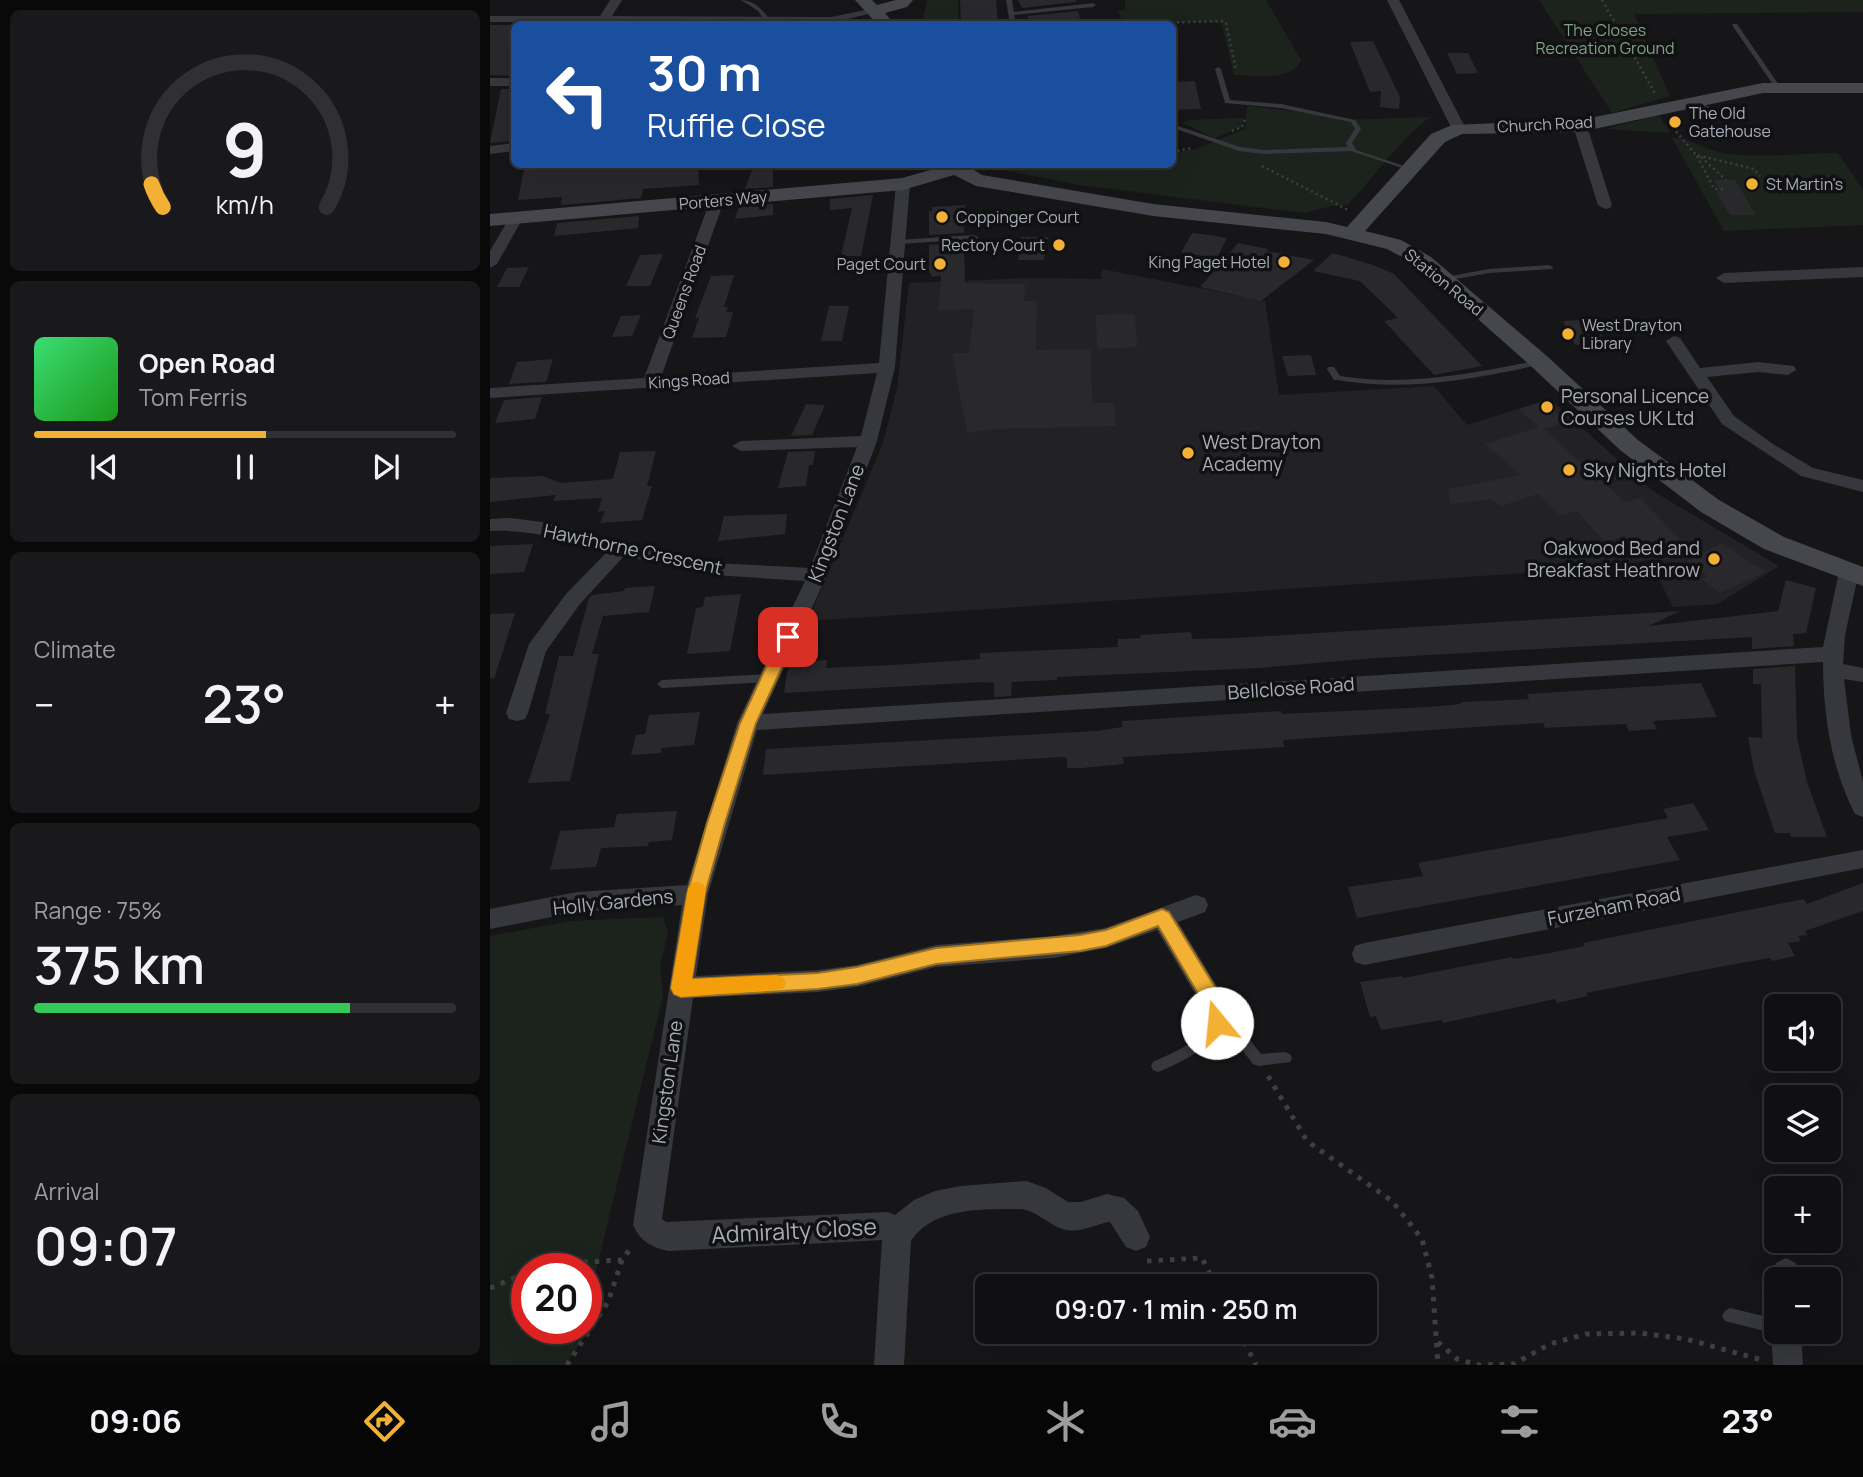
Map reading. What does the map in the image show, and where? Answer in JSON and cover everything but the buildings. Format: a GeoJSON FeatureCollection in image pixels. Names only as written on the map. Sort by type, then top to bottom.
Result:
{"type":"FeatureCollection","features":[{"type":"Feature","properties":{"kind":"street"},"geometry":{"type":"LineString","coordinates":[[604,19],[616,0]]}},
{"type":"Feature","properties":{"kind":"street"},"geometry":{"type":"LineString","coordinates":[[1359,226],[1438,138],[1459,129],[1393,0]]}},
{"type":"Feature","properties":{"kind":"street"},"geometry":{"type":"LineString","coordinates":[[490,19],[844,19],[884,3]]}},
{"type":"Feature","properties":{"kind":"street"},"geometry":{"type":"LineString","coordinates":[[884,3],[886,21]]}},
{"type":"Feature","properties":{"kind":"street"},"geometry":{"type":"LineString","coordinates":[[884,3],[896,21]]}},
{"type":"Feature","properties":{"kind":"street"},"geometry":{"type":"LineString","coordinates":[[490,82],[511,82]]}},
{"type":"Feature","properties":{"kind":"street","name":"Church Road"},"geometry":{"type":"LineString","coordinates":[[1459,129],[1580,126],[1763,88],[1863,88]]}},
{"type":"Feature","properties":{"kind":"street"},"geometry":{"type":"LineString","coordinates":[[1580,126],[1605,205]]}},
{"type":"Feature","properties":{"kind":"street"},"geometry":{"type":"LineString","coordinates":[[490,150],[511,147]]}},
{"type":"Feature","properties":{"kind":"street","name":"Porters Way"},"geometry":{"type":"LineString","coordinates":[[490,220],[903,184],[949,168]]}},
{"type":"Feature","properties":{"kind":"street","name":"Station Road"},"geometry":{"type":"LineString","coordinates":[[954,168],[976,180],[1153,210],[1359,226],[1380,239],[1408,250],[1445,279],[1629,445],[1710,506],[1774,543],[1856,574]]}},
{"type":"Feature","properties":{"kind":"street","name":"Kingston Lane"},"geometry":{"type":"LineString","coordinates":[[647,1225],[696,894],[748,723],[817,575],[868,441],[887,367],[903,184]]}},
{"type":"Feature","properties":{"kind":"street","name":"Queens Road"},"geometry":{"type":"LineString","coordinates":[[650,383],[717,201]]}},
{"type":"Feature","properties":{"kind":"street"},"geometry":{"type":"LineString","coordinates":[[490,264],[516,218]]}},
{"type":"Feature","properties":{"kind":"street"},"geometry":{"type":"LineString","coordinates":[[1724,278],[1863,272]]}},
{"type":"Feature","properties":{"kind":"street"},"geometry":{"type":"LineString","coordinates":[[1674,341],[1728,419],[1767,448],[1807,472],[1863,486]]}},
{"type":"Feature","properties":{"kind":"street","name":"Kings Road"},"geometry":{"type":"LineString","coordinates":[[490,393],[887,367]]}},
{"type":"Feature","properties":{"kind":"street"},"geometry":{"type":"LineString","coordinates":[[1696,373],[1758,367],[1788,370]]}},
{"type":"Feature","properties":{"kind":"street"},"geometry":{"type":"LineString","coordinates":[[741,446],[868,441]]}},
{"type":"Feature","properties":{"kind":"street","name":"Hawthorne Crescent"},"geometry":{"type":"LineString","coordinates":[[490,525],[511,524],[549,529],[620,549],[715,569],[817,575]]}},
{"type":"Feature","properties":{"kind":"street"},"geometry":{"type":"LineString","coordinates":[[517,713],[536,649],[573,599],[620,549]]}},
{"type":"Feature","properties":{"kind":"street"},"geometry":{"type":"LineString","coordinates":[[1856,574],[1833,662],[1845,762],[1863,808]]}},
{"type":"Feature","properties":{"kind":"street","name":"Bellclose Road"},"geometry":{"type":"LineString","coordinates":[[748,723],[1833,662],[1863,676]]}},
{"type":"Feature","properties":{"kind":"street","name":"Furzeham Road"},"geometry":{"type":"LineString","coordinates":[[1364,954],[1863,859]]}},
{"type":"Feature","properties":{"kind":"street","name":"Holly Gardens"},"geometry":{"type":"LineString","coordinates":[[490,919],[578,902],[696,894]]}},
{"type":"Feature","properties":{"kind":"street"},"geometry":{"type":"LineString","coordinates":[[681,988],[818,981],[857,976],[936,956],[1080,943],[1106,938],[1196,905]]}},
{"type":"Feature","properties":{"kind":"street"},"geometry":{"type":"LineString","coordinates":[[1162,917],[1219,1011]]}},
{"type":"Feature","properties":{"kind":"street"},"geometry":{"type":"LineString","coordinates":[[896,1228],[923,1209],[942,1201],[1024,1195],[1034,1197],[1057,1212],[1069,1216],[1110,1208],[1118,1209],[1125,1214],[1136,1237]]}},
{"type":"Feature","properties":{"kind":"street","name":"Admiralty Close"},"geometry":{"type":"LineString","coordinates":[[647,1225],[659,1236],[669,1237],[896,1228],[889,1365]]}},
{"type":"Feature","properties":{"kind":"street"},"geometry":{"type":"LineString","coordinates":[[1787,1344],[1788,1365]]}},
{"type":"Feature","properties":{"kind":"lane"},"geometry":{"type":"LineString","coordinates":[[744,0],[760,10],[768,20]]}},
{"type":"Feature","properties":{"kind":"lane"},"geometry":{"type":"LineString","coordinates":[[1009,0],[1013,21]]}},
{"type":"Feature","properties":{"kind":"lane"},"geometry":{"type":"LineString","coordinates":[[1012,14],[1093,5]]}},
{"type":"Feature","properties":{"kind":"lane"},"geometry":{"type":"LineString","coordinates":[[1735,26],[1778,88]]}},
{"type":"Feature","properties":{"kind":"lane"},"geometry":{"type":"LineString","coordinates":[[1218,69],[1226,101],[1230,103],[1310,110],[1353,121],[1358,130],[1349,143],[1351,149]]}},
{"type":"Feature","properties":{"kind":"lane"},"geometry":{"type":"LineString","coordinates":[[1695,100],[1714,112]]}},
{"type":"Feature","properties":{"kind":"lane"},"geometry":{"type":"LineString","coordinates":[[1178,128],[1239,149],[1283,152],[1351,149],[1366,157],[1410,169]]}},
{"type":"Feature","properties":{"kind":"lane"},"geometry":{"type":"LineString","coordinates":[[898,242],[974,237]]}},
{"type":"Feature","properties":{"kind":"lane"},"geometry":{"type":"LineString","coordinates":[[1445,279],[1489,271],[1549,267]]}},
{"type":"Feature","properties":{"kind":"lane"},"geometry":{"type":"LineString","coordinates":[[1331,369],[1337,378],[1350,381],[1419,382],[1540,362]]}},
{"type":"Feature","properties":{"kind":"lane"},"geometry":{"type":"LineString","coordinates":[[662,684],[769,678]]}},
{"type":"Feature","properties":{"kind":"lane"},"geometry":{"type":"LineString","coordinates":[[1219,1011],[1258,1060],[1285,1058]]}},
{"type":"Feature","properties":{"kind":"lane"},"geometry":{"type":"LineString","coordinates":[[1158,1066],[1194,1048],[1206,1038],[1217,1023],[1219,1011]]}},
{"type":"Feature","properties":{"kind":"lane"},"geometry":{"type":"LineString","coordinates":[[1730,1316],[1764,1323]]}},
{"type":"Feature","properties":{"kind":"path"},"geometry":{"type":"LineString","coordinates":[[1602,0],[1661,108],[1698,156],[1726,180]]}},
{"type":"Feature","properties":{"kind":"path"},"geometry":{"type":"LineString","coordinates":[[1239,149],[1252,160],[1359,226]]}},
{"type":"Feature","properties":{"kind":"path"},"geometry":{"type":"LineString","coordinates":[[1698,156],[1754,169],[1760,176]]}},
{"type":"Feature","properties":{"kind":"path"},"geometry":{"type":"LineString","coordinates":[[1698,156],[1714,190],[1725,190]]}},
{"type":"Feature","properties":{"kind":"path"},"geometry":{"type":"LineString","coordinates":[[1258,1060],[1307,1141],[1392,1201],[1422,1239],[1432,1278],[1438,1365]]}},
{"type":"Feature","properties":{"kind":"path"},"geometry":{"type":"LineString","coordinates":[[567,1365],[608,1302],[622,1260],[647,1225]]}},
{"type":"Feature","properties":{"kind":"path"},"geometry":{"type":"LineString","coordinates":[[1136,1237],[1147,1261],[1202,1258],[1210,1274]]}},
{"type":"Feature","properties":{"kind":"path"},"geometry":{"type":"LineString","coordinates":[[602,1261],[622,1260]]}},
{"type":"Feature","properties":{"kind":"path"},"geometry":{"type":"LineString","coordinates":[[490,1288],[511,1279]]}},
{"type":"Feature","properties":{"kind":"path"},"geometry":{"type":"LineString","coordinates":[[1438,1342],[1457,1360],[1515,1365],[1550,1344],[1586,1334],[1640,1334],[1685,1339],[1776,1365]]}},
{"type":"Feature","properties":{"kind":"path"},"geometry":{"type":"LineString","coordinates":[[1245,1344],[1256,1365]]}},
{"type":"Feature","properties":{"kind":"shaded area","name":"West Drayton Academy"},"geometry":{"type":"Polygon","coordinates":[[[1102,269],[1265,301],[1279,395],[1434,386],[1467,425],[1550,399],[1653,491],[1779,566],[1718,604],[1673,607],[1649,560],[1614,567],[808,621],[883,443],[897,388],[909,283],[1031,278],[1101,279],[1102,269]]]}},
{"type":"Feature","properties":{"kind":"green space"},"geometry":{"type":"Polygon","coordinates":[[[927,0],[958,0],[959,21],[923,21],[927,0]]]}},
{"type":"Feature","properties":{"kind":"green space"},"geometry":{"type":"Polygon","coordinates":[[[1125,0],[1266,0],[1301,60],[1297,67],[1282,74],[1234,75],[1222,24],[1123,21],[1117,11],[1125,10],[1125,0]]]}},
{"type":"Feature","properties":{"kind":"green space","name":"The Closes Recreation Ground"},"geometry":{"type":"Polygon","coordinates":[[[1539,0],[1863,0],[1863,12],[1634,14],[1670,96],[1612,113],[1539,0]]]}},
{"type":"Feature","properties":{"kind":"green space"},"geometry":{"type":"Polygon","coordinates":[[[1247,106],[1310,113],[1342,120],[1430,117],[1407,137],[1347,205],[1305,213],[1079,185],[994,168],[1176,168],[1176,152],[1196,149],[1245,129],[1247,106]]]}},
{"type":"Feature","properties":{"kind":"green space"},"geometry":{"type":"Polygon","coordinates":[[[1659,115],[1670,133],[1607,129],[1609,128],[1659,115]]]}},
{"type":"Feature","properties":{"kind":"green space"},"geometry":{"type":"Polygon","coordinates":[[[1244,118],[1241,127],[1215,138],[1183,123],[1189,120],[1244,118]]]}},
{"type":"Feature","properties":{"kind":"green space"},"geometry":{"type":"Polygon","coordinates":[[[1672,138],[1729,154],[1838,153],[1863,190],[1863,225],[1724,231],[1672,138]]]}},
{"type":"Feature","properties":{"kind":"green space"},"geometry":{"type":"Polygon","coordinates":[[[663,917],[668,933],[660,966],[663,996],[600,1253],[511,1253],[511,1344],[580,1344],[565,1365],[490,1365],[490,936],[571,921],[663,917]]]}},
{"type":"Feature","properties":{"kind":"slow traffic"},"geometry":{"type":"LineString","coordinates":[[697,889],[681,988],[776,983]]}},
{"type":"Feature","properties":{"kind":"place","name":"The Old Gatehouse"},"geometry":{"type":"Point","coordinates":[1675,122]}},
{"type":"Feature","properties":{"kind":"place","name":"St Martin's"},"geometry":{"type":"Point","coordinates":[1752,184]}},
{"type":"Feature","properties":{"kind":"place","name":"Coppinger Court"},"geometry":{"type":"Point","coordinates":[942,217]}},
{"type":"Feature","properties":{"kind":"place","name":"Rectory Court"},"geometry":{"type":"Point","coordinates":[1059,245]}},
{"type":"Feature","properties":{"kind":"place","name":"King Paget Hotel"},"geometry":{"type":"Point","coordinates":[1284,262]}},
{"type":"Feature","properties":{"kind":"place","name":"Paget Court"},"geometry":{"type":"Point","coordinates":[940,264]}},
{"type":"Feature","properties":{"kind":"place","name":"West Drayton Library"},"geometry":{"type":"Point","coordinates":[1568,334]}},
{"type":"Feature","properties":{"kind":"place","name":"Personal Licence Courses UK Ltd"},"geometry":{"type":"Point","coordinates":[1547,407]}},
{"type":"Feature","properties":{"kind":"place","name":"West Drayton Academy"},"geometry":{"type":"Point","coordinates":[1188,453]}},
{"type":"Feature","properties":{"kind":"place","name":"Sky Nights Hotel"},"geometry":{"type":"Point","coordinates":[1569,470]}},
{"type":"Feature","properties":{"kind":"place","name":"Oakwood Bed and Breakfast Heathrow"},"geometry":{"type":"Point","coordinates":[1714,559]}},
{"type":"Feature","properties":{"kind":"route"},"geometry":{"type":"LineString","coordinates":[[788,637],[748,723],[716,823],[696,894],[681,988],[818,981],[857,976],[936,956],[1053,947],[1106,938],[1162,917],[1219,1011],[1217,1023]]}}]}
